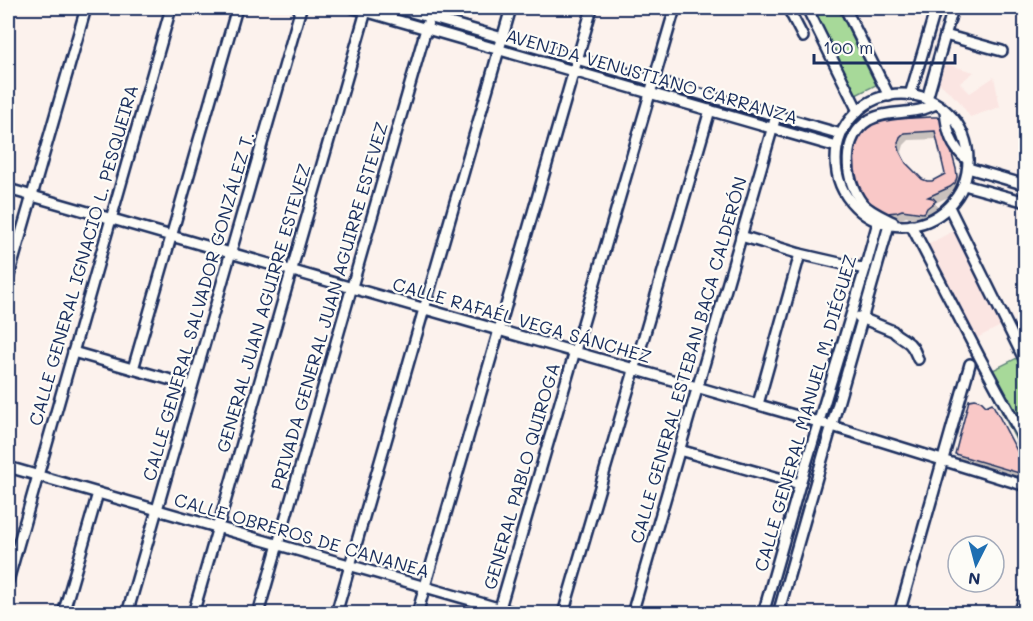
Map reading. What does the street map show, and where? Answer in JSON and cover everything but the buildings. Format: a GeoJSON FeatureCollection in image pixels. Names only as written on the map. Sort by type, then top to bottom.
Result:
{"type":"FeatureCollection","features":[{"type":"Feature","properties":{"kind":"street"},"geometry":{"type":"LineString","coordinates":[[8,14],[9,8]]}},
{"type":"Feature","properties":{"kind":"street"},"geometry":{"type":"LineString","coordinates":[[8,279],[86,8]]}},
{"type":"Feature","properties":{"kind":"street","name":"CALLE GENERAL IGNACIO L. PESQUEIRA"},"geometry":{"type":"LineString","coordinates":[[8,581],[171,8]]}},
{"type":"Feature","properties":{"kind":"street"},"geometry":{"type":"LineString","coordinates":[[133,369],[237,8]]}},
{"type":"Feature","properties":{"kind":"street","name":"CALLE GENERAL SALVADOR GONZÁLEZ T."},"geometry":{"type":"LineString","coordinates":[[127,614],[301,8]]}},
{"type":"Feature","properties":{"kind":"street","name":"AVENIDA VENUSTIANO CARRANZA"},"geometry":{"type":"LineString","coordinates":[[354,8],[837,147]]}},
{"type":"Feature","properties":{"kind":"street","name":"AVENIDA VENUSTIANO CARRANZA"},"geometry":{"type":"LineString","coordinates":[[397,8],[431,12],[502,38],[841,134]]}},
{"type":"Feature","properties":{"kind":"street"},"geometry":{"type":"LineString","coordinates":[[336,614],[511,8]]}},
{"type":"Feature","properties":{"kind":"street"},"geometry":{"type":"LineString","coordinates":[[417,614],[592,8]]}},
{"type":"Feature","properties":{"kind":"street","name":"GENERAL PABLO QUIROGA"},"geometry":{"type":"LineString","coordinates":[[500,608],[675,8]]}},
{"type":"Feature","properties":{"kind":"street"},"geometry":{"type":"LineString","coordinates":[[788,8],[803,37]]}},
{"type":"Feature","properties":{"kind":"street"},"geometry":{"type":"LineString","coordinates":[[807,8],[858,111]]}},
{"type":"Feature","properties":{"kind":"street"},"geometry":{"type":"LineString","coordinates":[[845,8],[889,96]]}},
{"type":"Feature","properties":{"kind":"street"},"geometry":{"type":"LineString","coordinates":[[910,95],[936,8]]}},
{"type":"Feature","properties":{"kind":"street"},"geometry":{"type":"LineString","coordinates":[[927,99],[953,8]]}},
{"type":"Feature","properties":{"kind":"street","name":"GENERAL JUAN AGUIRRE ESTEVEZ"},"geometry":{"type":"LineString","coordinates":[[193,614],[366,11]]}},
{"type":"Feature","properties":{"kind":"street","name":"PRIVADA GENERAL JUAN AGUIRRE ESTEVEZ"},"geometry":{"type":"LineString","coordinates":[[258,614],[431,12]]}},
{"type":"Feature","properties":{"kind":"street"},"geometry":{"type":"LineString","coordinates":[[945,35],[1002,51]]}},
{"type":"Feature","properties":{"kind":"street"},"geometry":{"type":"LineString","coordinates":[[910,95],[936,104],[954,120],[963,134],[968,151],[964,184],[949,207],[932,219],[911,225],[889,225],[867,216],[847,195],[839,180],[836,164],[837,147],[841,134],[850,119],[867,104],[889,96],[910,95]]}},
{"type":"Feature","properties":{"kind":"street"},"geometry":{"type":"LineString","coordinates":[[900,225],[875,213],[863,204],[857,195],[848,174],[851,144],[861,126],[870,120],[936,104]]}},
{"type":"Feature","properties":{"kind":"street"},"geometry":{"type":"LineString","coordinates":[[563,614],[710,110]]}},
{"type":"Feature","properties":{"kind":"street","name":"CALLE GENERAL ESTEBAN BACA CALDERÓN"},"geometry":{"type":"LineString","coordinates":[[632,614],[776,116]]}},
{"type":"Feature","properties":{"kind":"street"},"geometry":{"type":"LineString","coordinates":[[964,184],[1023,201],[1025,183],[968,164]]}},
{"type":"Feature","properties":{"kind":"street","name":"CALLE RAFAÉL VEGA SÁNCHEZ"},"geometry":{"type":"LineString","coordinates":[[8,189],[758,404],[1026,486]]}},
{"type":"Feature","properties":{"kind":"street"},"geometry":{"type":"LineString","coordinates":[[949,207],[1026,363]]}},
{"type":"Feature","properties":{"kind":"street","name":"CALLE GENERAL MANUEL M. DIÉGUEZ"},"geometry":{"type":"LineString","coordinates":[[763,614],[878,222]]}},
{"type":"Feature","properties":{"kind":"street","name":"CALLE GENERAL MANUEL M. DIÉGUEZ"},"geometry":{"type":"LineString","coordinates":[[777,614],[889,225]]}},
{"type":"Feature","properties":{"kind":"street"},"geometry":{"type":"LineString","coordinates":[[911,225],[1026,443]]}},
{"type":"Feature","properties":{"kind":"street"},"geometry":{"type":"LineString","coordinates":[[741,236],[800,254],[865,269]]}},
{"type":"Feature","properties":{"kind":"street"},"geometry":{"type":"LineString","coordinates":[[758,404],[800,254]]}},
{"type":"Feature","properties":{"kind":"street"},"geometry":{"type":"LineString","coordinates":[[850,318],[908,341],[918,359]]}},
{"type":"Feature","properties":{"kind":"street"},"geometry":{"type":"LineString","coordinates":[[73,352],[192,386]]}},
{"type":"Feature","properties":{"kind":"street"},"geometry":{"type":"LineString","coordinates":[[899,614],[970,364]]}},
{"type":"Feature","properties":{"kind":"street"},"geometry":{"type":"LineString","coordinates":[[679,450],[800,484]]}},
{"type":"Feature","properties":{"kind":"street","name":"CALLE OBREROS DE CANANEA"},"geometry":{"type":"LineString","coordinates":[[8,467],[519,614]]}},
{"type":"Feature","properties":{"kind":"street"},"geometry":{"type":"LineString","coordinates":[[63,614],[98,493]]}},
{"type":"Feature","properties":{"kind":"street"},"geometry":{"type":"LineString","coordinates":[[1019,614],[1026,592]]}},
{"type":"Feature","properties":{"kind":"shaded area"},"geometry":{"type":"Polygon","coordinates":[[[942,63],[974,72],[960,83],[970,93],[994,77],[1000,107],[970,117],[959,101],[936,80],[942,63]]]}},
{"type":"Feature","properties":{"kind":"shaded area"},"geometry":{"type":"Polygon","coordinates":[[[955,230],[1003,325],[975,339],[927,245],[955,230]]]}},
{"type":"Feature","properties":{"kind":"green space"},"geometry":{"type":"Polygon","coordinates":[[[813,8],[838,8],[876,85],[856,95],[813,8]]]}},
{"type":"Feature","properties":{"kind":"green space"},"geometry":{"type":"Polygon","coordinates":[[[1025,354],[1025,458],[983,375],[1025,354]]]}}]}
